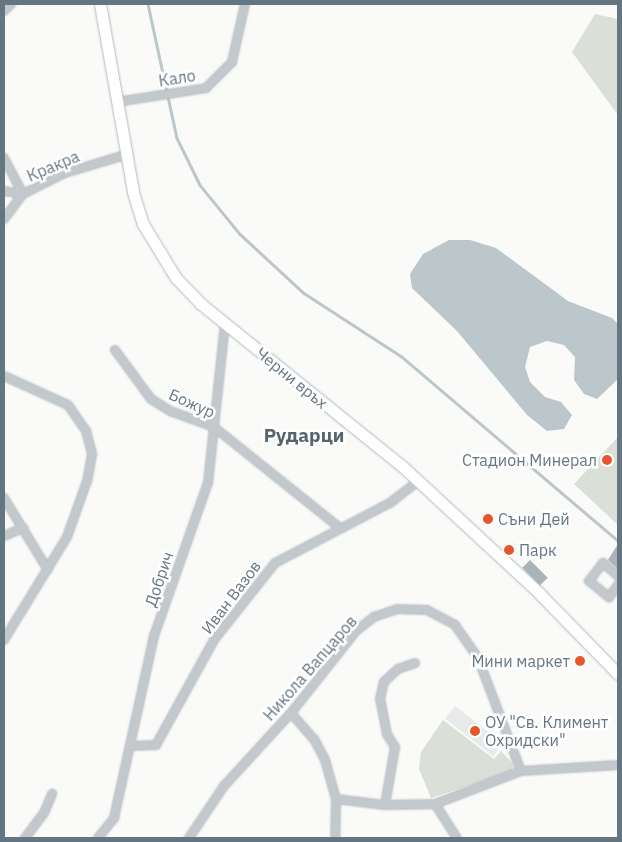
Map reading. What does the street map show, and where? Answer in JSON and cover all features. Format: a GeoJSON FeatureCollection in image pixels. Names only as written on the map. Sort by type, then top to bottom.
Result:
{"type":"FeatureCollection","features":[{"type":"Feature","properties":{"kind":"street"},"geometry":{"type":"LineString","coordinates":[[4,11],[10,4]]}},
{"type":"Feature","properties":{"kind":"street","name":"Черни връх"},"geometry":{"type":"LineString","coordinates":[[100,4],[125,155],[143,224],[157,250],[176,278],[225,324],[418,481],[539,593],[618,674]]}},
{"type":"Feature","properties":{"kind":"street","name":"Кало"},"geometry":{"type":"LineString","coordinates":[[116,102],[206,88],[232,62],[245,4]]}},
{"type":"Feature","properties":{"kind":"street","name":"Кракра"},"geometry":{"type":"LineString","coordinates":[[4,219],[23,194],[65,173],[125,155]]}},
{"type":"Feature","properties":{"kind":"street"},"geometry":{"type":"LineString","coordinates":[[4,158],[23,194]]}},
{"type":"Feature","properties":{"kind":"street"},"geometry":{"type":"LineString","coordinates":[[4,191],[23,194]]}},
{"type":"Feature","properties":{"kind":"street","name":"Добрич"},"geometry":{"type":"LineString","coordinates":[[98,838],[114,818],[154,636],[208,483],[225,324]]}},
{"type":"Feature","properties":{"kind":"street","name":"Божур"},"geometry":{"type":"LineString","coordinates":[[115,350],[151,399],[170,411],[214,427],[339,527]]}},
{"type":"Feature","properties":{"kind":"street"},"geometry":{"type":"LineString","coordinates":[[4,376],[68,405],[86,431],[92,454],[87,482],[67,537],[4,640]]}},
{"type":"Feature","properties":{"kind":"street","name":"Иван Вазов"},"geometry":{"type":"LineString","coordinates":[[130,746],[156,745],[214,640],[257,581],[275,563],[339,527],[390,503],[418,481]]}},
{"type":"Feature","properties":{"kind":"street"},"geometry":{"type":"LineString","coordinates":[[4,498],[48,570]]}},
{"type":"Feature","properties":{"kind":"street"},"geometry":{"type":"LineString","coordinates":[[4,536],[23,528]]}},
{"type":"Feature","properties":{"kind":"street"},"geometry":{"type":"LineString","coordinates":[[618,576],[603,563],[589,581],[609,597],[618,586]]}},
{"type":"Feature","properties":{"kind":"street","name":"Никола Вапцаров"},"geometry":{"type":"LineString","coordinates":[[190,838],[224,786],[291,713],[356,631],[374,617],[397,610],[427,610],[455,626],[478,658],[521,770]]}},
{"type":"Feature","properties":{"kind":"street"},"geometry":{"type":"LineString","coordinates":[[385,805],[395,747],[387,734],[380,699],[384,682],[398,668],[416,663]]}},
{"type":"Feature","properties":{"kind":"street"},"geometry":{"type":"LineString","coordinates":[[291,713],[314,739],[336,799],[334,838]]}},
{"type":"Feature","properties":{"kind":"street"},"geometry":{"type":"LineString","coordinates":[[336,799],[385,805],[435,804],[521,770],[618,765]]}},
{"type":"Feature","properties":{"kind":"street"},"geometry":{"type":"LineString","coordinates":[[24,838],[44,813],[52,794]]}},
{"type":"Feature","properties":{"kind":"street"},"geometry":{"type":"LineString","coordinates":[[435,804],[457,838]]}},
{"type":"Feature","properties":{"kind":"shaded area"},"geometry":{"type":"Polygon","coordinates":[[[595,14],[618,19],[618,115],[572,52],[595,14]]]}},
{"type":"Feature","properties":{"kind":"shaded area"},"geometry":{"type":"Polygon","coordinates":[[[449,240],[470,240],[496,248],[568,301],[612,318],[618,324],[618,379],[597,399],[584,394],[574,380],[575,357],[564,345],[547,341],[530,347],[525,367],[530,382],[545,397],[561,402],[572,415],[564,429],[547,431],[527,415],[457,331],[412,288],[410,274],[423,254],[449,240]]]}},
{"type":"Feature","properties":{"kind":"shaded area","name":"Стадион Минерал"},"geometry":{"type":"Polygon","coordinates":[[[618,437],[618,525],[574,484],[618,437]]]}},
{"type":"Feature","properties":{"kind":"shaded area","name":"ОУ \"Св. Климент Охридски\""},"geometry":{"type":"Polygon","coordinates":[[[455,706],[503,744],[493,756],[445,719],[455,706]]]}},
{"type":"Feature","properties":{"kind":"shaded area"},"geometry":{"type":"Polygon","coordinates":[[[443,720],[494,759],[501,751],[513,764],[512,771],[431,798],[419,769],[421,752],[443,720]]]}},
{"type":"Feature","properties":{"kind":"building"},"geometry":{"type":"Polygon","coordinates":[[[618,544],[618,569],[608,560],[618,544]]]}},
{"type":"Feature","properties":{"kind":"building"},"geometry":{"type":"Polygon","coordinates":[[[530,560],[548,578],[540,585],[522,568],[530,560]]]}},
{"type":"Feature","properties":{"kind":"waterway"},"geometry":{"type":"LineString","coordinates":[[148,4],[177,138],[200,185],[240,234],[304,293],[401,356],[618,541]]}},
{"type":"Feature","properties":{"kind":"place","name":"Стадион Минерал"},"geometry":{"type":"Point","coordinates":[607,460]}},
{"type":"Feature","properties":{"kind":"place","name":"Съни Дей"},"geometry":{"type":"Point","coordinates":[488,519]}},
{"type":"Feature","properties":{"kind":"place","name":"Парк"},"geometry":{"type":"Point","coordinates":[509,550]}},
{"type":"Feature","properties":{"kind":"place","name":"Мини маркет"},"geometry":{"type":"Point","coordinates":[580,661]}},
{"type":"Feature","properties":{"kind":"place","name":"ОУ \"Св. Климент Охридски\""},"geometry":{"type":"Point","coordinates":[475,731]}},
{"type":"Feature","properties":{"kind":"district","name":"Рударци"},"geometry":{"type":"Point","coordinates":[304,436]}}]}
